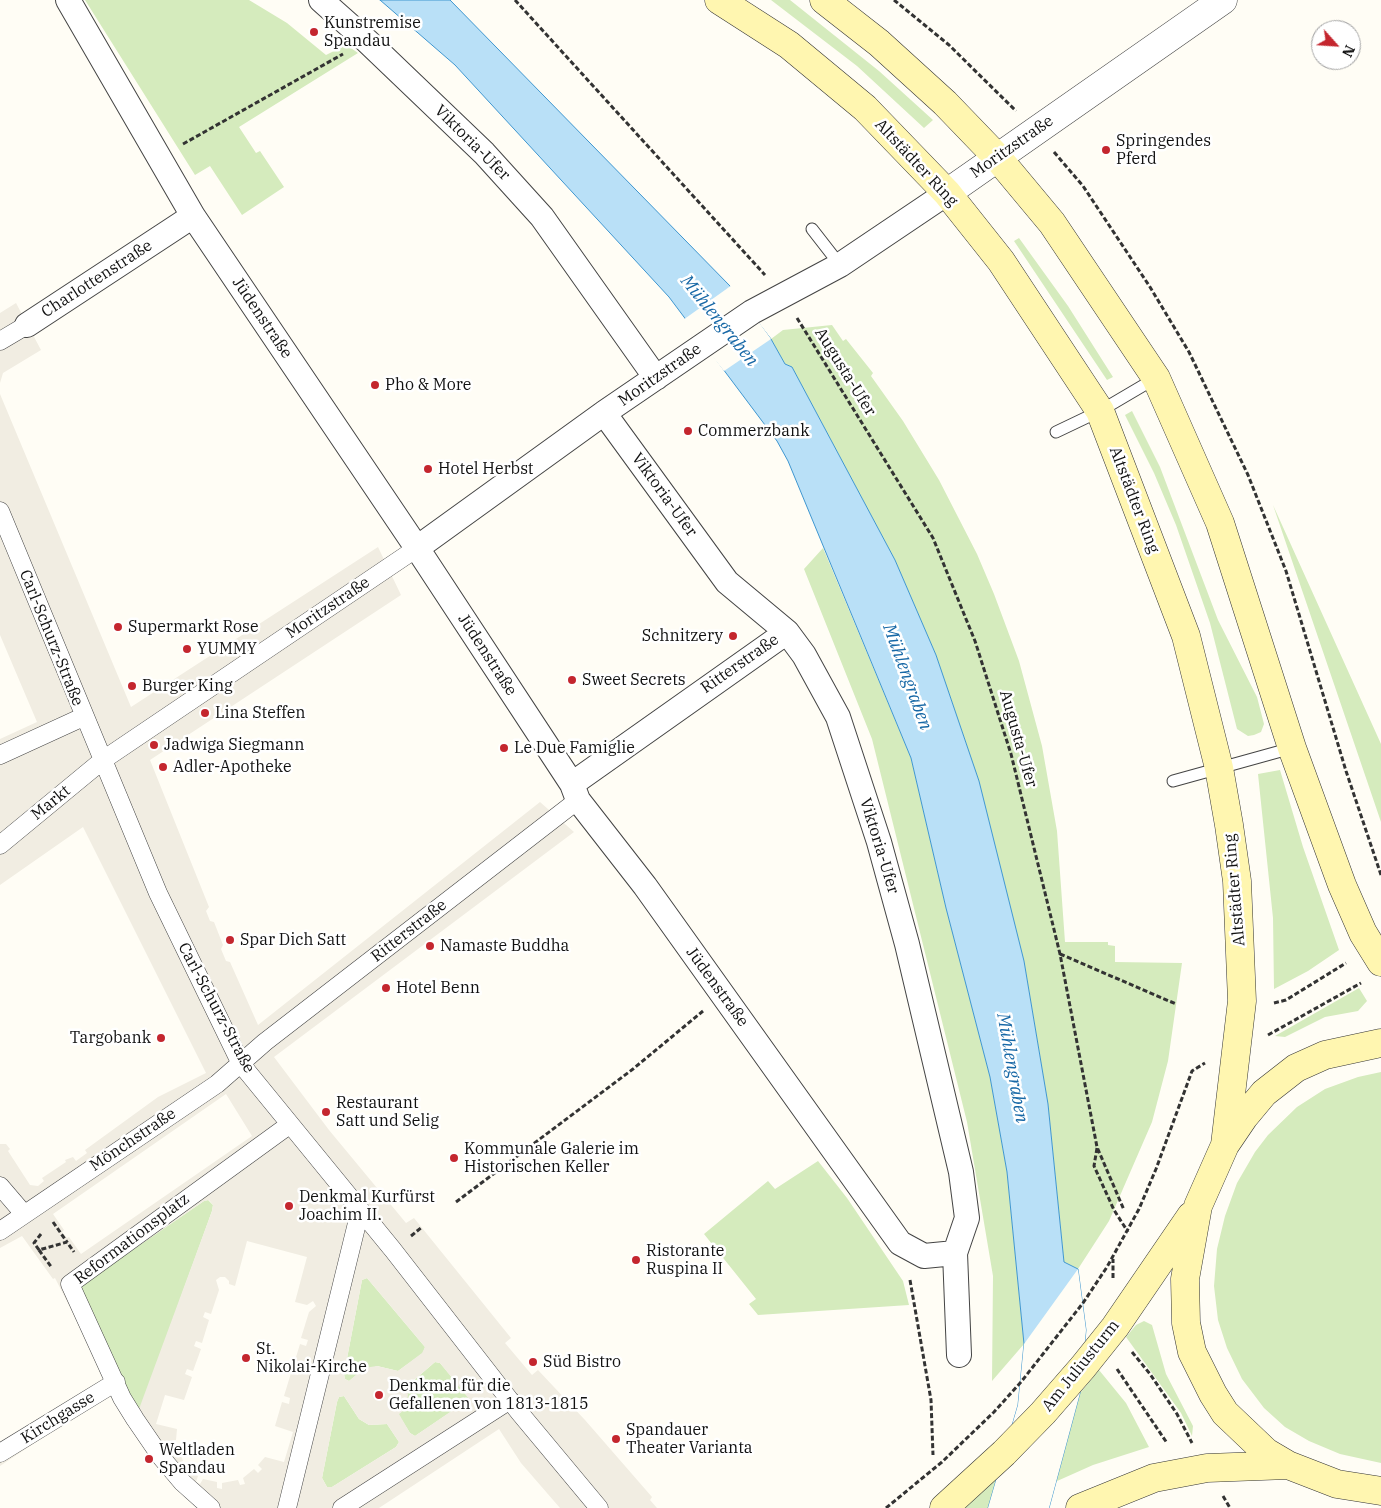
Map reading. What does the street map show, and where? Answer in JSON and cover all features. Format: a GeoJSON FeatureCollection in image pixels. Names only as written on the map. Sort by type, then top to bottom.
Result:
{"type":"FeatureCollection","features":[{"type":"Feature","properties":{"kind":"main road","name":"Altstädter Ring"},"geometry":{"type":"LineString","coordinates":[[719,0],[789,45],[865,108],[947,193],[1001,260],[1100,411],[1186,636],[1219,768],[1237,881],[1242,981],[1237,1048],[1225,1145]]}},
{"type":"Feature","properties":{"kind":"main road"},"geometry":{"type":"LineString","coordinates":[[824,0],[879,42],[945,104],[997,157],[1052,223],[1156,378],[1220,523],[1292,748],[1342,885],[1363,933],[1381,962]]}},
{"type":"Feature","properties":{"kind":"main road"},"geometry":{"type":"LineString","coordinates":[[1381,1043],[1325,1056],[1296,1068],[1264,1093],[1244,1117],[1225,1145],[1198,1206],[1185,1279],[1186,1323],[1192,1352],[1213,1394],[1225,1413],[1266,1452],[1288,1465],[1337,1484],[1381,1491]]}},
{"type":"Feature","properties":{"kind":"main road","name":"Am Juliusturm"},"geometry":{"type":"LineString","coordinates":[[944,1508],[1004,1453],[1043,1413],[1083,1367],[1115,1327],[1198,1206]]}},
{"type":"Feature","properties":{"kind":"main road"},"geometry":{"type":"LineString","coordinates":[[1080,1508],[1154,1478],[1206,1468],[1288,1465]]}},
{"type":"Feature","properties":{"kind":"main road"},"geometry":{"type":"LineString","coordinates":[[1337,1484],[1359,1508]]}},
{"type":"Feature","properties":{"kind":"street","name":"Jüdenstraße"},"geometry":{"type":"LineString","coordinates":[[68,0],[194,216],[417,548],[575,792],[900,1243],[924,1256],[955,1253]]}},
{"type":"Feature","properties":{"kind":"street","name":"Viktoria-Ufer"},"geometry":{"type":"LineString","coordinates":[[320,0],[367,40],[484,153],[542,217],[656,378]]}},
{"type":"Feature","properties":{"kind":"street","name":"Moritzstraße"},"geometry":{"type":"LineString","coordinates":[[103,760],[417,548],[604,413],[703,345],[752,312],[840,265],[947,193],[1223,0]]}},
{"type":"Feature","properties":{"kind":"street","name":"Charlottenstraße"},"geometry":{"type":"LineString","coordinates":[[0,341],[194,216]]}},
{"type":"Feature","properties":{"kind":"street","name":"Viktoria-Ufer"},"geometry":{"type":"LineString","coordinates":[[604,413],[727,582],[787,632],[804,655],[838,717],[878,842],[907,944],[961,1172],[967,1218],[955,1253],[959,1355]]}},
{"type":"Feature","properties":{"kind":"street","name":"Carl-Schurz-Straße"},"geometry":{"type":"LineString","coordinates":[[0,512],[83,717],[103,760],[158,893],[241,1064],[599,1508]]}},
{"type":"Feature","properties":{"kind":"street","name":"Ritterstraße"},"geometry":{"type":"LineString","coordinates":[[241,1064],[265,1042],[575,792],[787,632]]}},
{"type":"Feature","properties":{"kind":"street"},"geometry":{"type":"LineString","coordinates":[[0,755],[83,717]]}},
{"type":"Feature","properties":{"kind":"street","name":"Markt"},"geometry":{"type":"LineString","coordinates":[[0,845],[103,760]]}},
{"type":"Feature","properties":{"kind":"street","name":"Mönchstraße"},"geometry":{"type":"LineString","coordinates":[[0,1231],[217,1084],[241,1064]]}},
{"type":"Feature","properties":{"kind":"street","name":"Reformationsplatz"},"geometry":{"type":"LineString","coordinates":[[211,1508],[182,1482],[161,1457],[135,1419],[70,1284],[289,1125]]}},
{"type":"Feature","properties":{"kind":"street"},"geometry":{"type":"LineString","coordinates":[[0,1186],[24,1214]]}},
{"type":"Feature","properties":{"kind":"street"},"geometry":{"type":"LineString","coordinates":[[286,1508],[360,1211]]}},
{"type":"Feature","properties":{"kind":"street","name":"Kirchgasse"},"geometry":{"type":"LineString","coordinates":[[0,1453],[116,1382]]}},
{"type":"Feature","properties":{"kind":"street"},"geometry":{"type":"LineString","coordinates":[[342,1508],[510,1400]]}},
{"type":"Feature","properties":{"kind":"lane"},"geometry":{"type":"LineString","coordinates":[[812,229],[840,265]]}},
{"type":"Feature","properties":{"kind":"lane"},"geometry":{"type":"LineString","coordinates":[[1056,432],[1100,411],[1156,378]]}},
{"type":"Feature","properties":{"kind":"lane"},"geometry":{"type":"LineString","coordinates":[[1173,781],[1292,748]]}},
{"type":"Feature","properties":{"kind":"path"},"geometry":{"type":"LineString","coordinates":[[515,0],[767,277]]}},
{"type":"Feature","properties":{"kind":"path"},"geometry":{"type":"LineString","coordinates":[[160,157],[367,40]]}},
{"type":"Feature","properties":{"kind":"path","name":"Augusta-Ufer"},"geometry":{"type":"LineString","coordinates":[[791,313],[798,320],[933,538],[975,641],[1011,754],[1060,954],[1097,1147],[1124,1210]]}},
{"type":"Feature","properties":{"kind":"path"},"geometry":{"type":"LineString","coordinates":[[1060,954],[1176,1004]]}},
{"type":"Feature","properties":{"kind":"path"},"geometry":{"type":"LineString","coordinates":[[1274,1004],[1286,1000],[1346,963]]}},
{"type":"Feature","properties":{"kind":"path"},"geometry":{"type":"LineString","coordinates":[[1272,1032],[1357,984]]}},
{"type":"Feature","properties":{"kind":"path"},"geometry":{"type":"LineString","coordinates":[[456,1202],[633,1069],[723,995]]}},
{"type":"Feature","properties":{"kind":"path"},"geometry":{"type":"LineString","coordinates":[[886,1508],[956,1450],[1021,1382],[1083,1303],[1128,1232],[1156,1169],[1186,1083],[1192,1070],[1199,1066]]}},
{"type":"Feature","properties":{"kind":"path"},"geometry":{"type":"LineString","coordinates":[[1097,1147],[1094,1166],[1114,1210],[1128,1232]]}},
{"type":"Feature","properties":{"kind":"path"},"geometry":{"type":"LineString","coordinates":[[40,1203],[88,1270]]}},
{"type":"Feature","properties":{"kind":"path"},"geometry":{"type":"LineString","coordinates":[[53,1221],[34,1242],[58,1275]]}},
{"type":"Feature","properties":{"kind":"path"},"geometry":{"type":"LineString","coordinates":[[40,1250],[67,1242]]}},
{"type":"Feature","properties":{"kind":"path"},"geometry":{"type":"LineString","coordinates":[[900,1243],[917,1316],[931,1400],[933,1454]]}},
{"type":"Feature","properties":{"kind":"path"},"geometry":{"type":"LineString","coordinates":[[1113,1257],[1113,1281]]}},
{"type":"Feature","properties":{"kind":"path"},"geometry":{"type":"LineString","coordinates":[[1128,1348],[1150,1374],[1177,1414],[1189,1437]]}},
{"type":"Feature","properties":{"kind":"path"},"geometry":{"type":"LineString","coordinates":[[1114,1365],[1167,1442]]}},
{"type":"Feature","properties":{"kind":"path"},"geometry":{"type":"LineString","coordinates":[[1226,1502],[1230,1508]]}},
{"type":"Feature","properties":{"kind":"green space"},"geometry":{"type":"Polygon","coordinates":[[[85,0],[249,0],[287,23],[326,55],[334,51],[341,41],[358,53],[239,127],[256,153],[260,151],[284,187],[242,215],[210,166],[195,175],[85,0]]]}},
{"type":"Feature","properties":{"kind":"green space"},"geometry":{"type":"Polygon","coordinates":[[[771,0],[790,0],[879,71],[933,120],[924,128],[857,66],[771,0]]]}},
{"type":"Feature","properties":{"kind":"green space"},"geometry":{"type":"Polygon","coordinates":[[[1019,238],[1068,306],[1113,377],[1107,380],[1014,241],[1019,238]]]}},
{"type":"Feature","properties":{"kind":"green space"},"geometry":{"type":"Polygon","coordinates":[[[832,325],[843,341],[846,339],[873,373],[871,376],[903,421],[939,480],[977,554],[994,594],[1019,661],[1042,746],[1057,831],[1065,942],[1108,942],[1108,945],[1115,946],[1115,962],[1182,963],[1168,1061],[1152,1122],[1109,1221],[1078,1269],[1064,1262],[1048,1104],[1024,961],[979,781],[936,655],[895,560],[792,367],[785,364],[771,339],[783,330],[832,325]]]}},
{"type":"Feature","properties":{"kind":"green space"},"geometry":{"type":"Polygon","coordinates":[[[1132,411],[1160,467],[1218,620],[1257,697],[1264,724],[1261,732],[1254,735],[1248,736],[1237,729],[1210,623],[1176,525],[1154,473],[1125,415],[1132,411]]]}},
{"type":"Feature","properties":{"kind":"green space"},"geometry":{"type":"Polygon","coordinates":[[[1273,505],[1381,744],[1381,822],[1273,505]]]}},
{"type":"Feature","properties":{"kind":"green space"},"geometry":{"type":"Polygon","coordinates":[[[823,548],[911,758],[946,908],[990,1077],[1007,1172],[1024,1344],[992,1381],[993,1276],[967,1122],[872,739],[804,569],[823,548]]]}},
{"type":"Feature","properties":{"kind":"green space"},"geometry":{"type":"Polygon","coordinates":[[[1280,770],[1303,847],[1339,950],[1308,971],[1274,989],[1273,918],[1258,774],[1280,770]]]}},
{"type":"Feature","properties":{"kind":"green space"},"geometry":{"type":"Polygon","coordinates":[[[1359,988],[1367,1001],[1358,1011],[1325,1017],[1285,1037],[1275,1036],[1359,988]]]}},
{"type":"Feature","properties":{"kind":"green space"},"geometry":{"type":"Polygon","coordinates":[[[1381,1072],[1381,1463],[1340,1454],[1309,1441],[1285,1427],[1264,1408],[1242,1379],[1227,1348],[1218,1320],[1214,1286],[1217,1249],[1225,1216],[1237,1183],[1255,1152],[1268,1135],[1297,1107],[1325,1089],[1358,1077],[1381,1072]]]}},
{"type":"Feature","properties":{"kind":"green space"},"geometry":{"type":"Polygon","coordinates":[[[818,1161],[847,1198],[903,1281],[909,1305],[758,1315],[749,1304],[756,1299],[704,1234],[768,1181],[775,1189],[818,1161]]]}},
{"type":"Feature","properties":{"kind":"green space"},"geometry":{"type":"Polygon","coordinates":[[[208,1200],[213,1205],[212,1211],[140,1410],[136,1407],[79,1292],[83,1284],[208,1200]]]}},
{"type":"Feature","properties":{"kind":"green space"},"geometry":{"type":"Polygon","coordinates":[[[367,1278],[425,1347],[423,1353],[398,1371],[377,1366],[358,1374],[349,1381],[345,1379],[344,1374],[362,1280],[367,1278]]]}},
{"type":"Feature","properties":{"kind":"green space"},"geometry":{"type":"Polygon","coordinates":[[[1144,1321],[1152,1325],[1166,1374],[1193,1426],[1192,1436],[1181,1413],[1126,1337],[1136,1325],[1144,1321]]]}},
{"type":"Feature","properties":{"kind":"green space"},"geometry":{"type":"Polygon","coordinates":[[[435,1362],[440,1363],[470,1399],[415,1436],[410,1433],[398,1414],[404,1410],[406,1387],[435,1362]]]}},
{"type":"Feature","properties":{"kind":"green space"},"geometry":{"type":"Polygon","coordinates":[[[1099,1370],[1126,1403],[1149,1447],[1093,1465],[1037,1490],[1009,1508],[963,1508],[1076,1398],[1099,1370]]]}},
{"type":"Feature","properties":{"kind":"green space"},"geometry":{"type":"Polygon","coordinates":[[[344,1396],[359,1419],[369,1425],[387,1424],[399,1442],[396,1447],[332,1487],[327,1487],[322,1478],[337,1402],[339,1397],[344,1396]]]}},
{"type":"Feature","properties":{"kind":"shaded area"},"geometry":{"type":"Polygon","coordinates":[[[16,303],[41,350],[3,373],[0,383],[0,313],[16,303]]]}},
{"type":"Feature","properties":{"kind":"shaded area"},"geometry":{"type":"Polygon","coordinates":[[[0,394],[131,707],[378,547],[401,595],[150,760],[209,907],[206,911],[210,921],[214,922],[223,945],[221,949],[226,961],[230,962],[258,1025],[540,802],[574,832],[274,1057],[329,1130],[406,1223],[414,1218],[511,1338],[505,1343],[532,1375],[538,1370],[585,1420],[652,1497],[650,1500],[657,1508],[560,1508],[521,1463],[499,1429],[379,1508],[200,1508],[110,1393],[0,1466],[0,1443],[107,1380],[55,1278],[53,1279],[22,1236],[0,1248],[0,1144],[6,1144],[10,1149],[8,1151],[30,1185],[38,1186],[44,1181],[42,1178],[66,1162],[65,1160],[73,1157],[76,1161],[87,1153],[85,1150],[158,1097],[206,1073],[83,827],[0,885],[0,739],[37,722],[0,635],[0,394]],[[226,1094],[53,1214],[64,1230],[62,1232],[67,1238],[69,1237],[81,1254],[252,1136],[226,1094]],[[209,1200],[204,1201],[83,1284],[79,1292],[136,1407],[139,1409],[213,1205],[209,1200]],[[247,1241],[235,1286],[229,1284],[225,1277],[220,1277],[216,1280],[219,1290],[211,1314],[205,1312],[203,1317],[209,1320],[202,1343],[196,1341],[194,1346],[201,1349],[193,1371],[187,1369],[185,1374],[192,1377],[184,1400],[165,1395],[156,1424],[177,1429],[176,1440],[170,1441],[172,1447],[178,1446],[183,1461],[178,1465],[182,1469],[186,1466],[198,1476],[196,1482],[200,1484],[203,1479],[217,1482],[217,1488],[222,1489],[222,1483],[238,1480],[240,1485],[245,1484],[243,1478],[254,1469],[258,1473],[262,1469],[258,1465],[265,1457],[284,1462],[293,1432],[275,1426],[282,1402],[289,1404],[290,1398],[284,1396],[291,1373],[298,1375],[299,1370],[293,1367],[300,1344],[306,1346],[308,1340],[301,1338],[309,1312],[316,1306],[313,1301],[307,1305],[295,1302],[307,1257],[247,1241]],[[367,1278],[362,1280],[344,1374],[345,1379],[349,1381],[364,1368],[377,1366],[398,1371],[422,1353],[425,1347],[367,1278]],[[435,1362],[406,1387],[408,1394],[404,1410],[399,1414],[410,1433],[415,1436],[469,1399],[440,1363],[435,1362]],[[344,1396],[339,1397],[322,1478],[327,1487],[332,1487],[396,1447],[399,1442],[387,1424],[369,1425],[359,1419],[344,1396]]]}},
{"type":"Feature","properties":{"kind":"water","name":"Mühlengraben"},"geometry":{"type":"Polygon","coordinates":[[[380,0],[450,0],[730,286],[771,339],[785,364],[792,367],[895,560],[936,655],[979,781],[1024,961],[1048,1104],[1064,1262],[1078,1269],[1086,1330],[1080,1393],[1049,1508],[988,1508],[1018,1405],[1024,1344],[1007,1172],[990,1077],[946,908],[911,758],[788,461],[777,441],[669,297],[455,65],[380,0]]]}},
{"type":"Feature","properties":{"kind":"pier"},"geometry":{"type":"Polygon","coordinates":[[[732,285],[771,339],[724,371],[683,320],[732,285]]]}},
{"type":"Feature","properties":{"kind":"pier"},"geometry":{"type":"Polygon","coordinates":[[[1078,1269],[1086,1330],[1080,1393],[1049,1508],[988,1508],[1018,1405],[1024,1344],[1078,1269]]]}},
{"type":"Feature","properties":{"kind":"place","name":"Kunstremise Spandau"},"geometry":{"type":"Point","coordinates":[314,32]}},
{"type":"Feature","properties":{"kind":"place","name":"Springendes Pferd"},"geometry":{"type":"Point","coordinates":[1106,150]}},
{"type":"Feature","properties":{"kind":"place","name":"Pho & More"},"geometry":{"type":"Point","coordinates":[375,385]}},
{"type":"Feature","properties":{"kind":"place","name":"Commerzbank"},"geometry":{"type":"Point","coordinates":[688,431]}},
{"type":"Feature","properties":{"kind":"place","name":"Hotel Herbst"},"geometry":{"type":"Point","coordinates":[428,469]}},
{"type":"Feature","properties":{"kind":"place","name":"Supermarkt Rose"},"geometry":{"type":"Point","coordinates":[118,627]}},
{"type":"Feature","properties":{"kind":"place","name":"Schnitzery"},"geometry":{"type":"Point","coordinates":[733,636]}},
{"type":"Feature","properties":{"kind":"place","name":"YUMMY"},"geometry":{"type":"Point","coordinates":[187,649]}},
{"type":"Feature","properties":{"kind":"place","name":"Sweet Secrets"},"geometry":{"type":"Point","coordinates":[572,680]}},
{"type":"Feature","properties":{"kind":"place","name":"Burger King"},"geometry":{"type":"Point","coordinates":[132,686]}},
{"type":"Feature","properties":{"kind":"place","name":"Lina Steffen"},"geometry":{"type":"Point","coordinates":[205,713]}},
{"type":"Feature","properties":{"kind":"place","name":"Jadwiga Siegmann"},"geometry":{"type":"Point","coordinates":[154,745]}},
{"type":"Feature","properties":{"kind":"place","name":"Le Due Famiglie"},"geometry":{"type":"Point","coordinates":[504,748]}},
{"type":"Feature","properties":{"kind":"place","name":"Adler-Apotheke"},"geometry":{"type":"Point","coordinates":[163,767]}},
{"type":"Feature","properties":{"kind":"place","name":"Spar Dich Satt"},"geometry":{"type":"Point","coordinates":[230,940]}},
{"type":"Feature","properties":{"kind":"place","name":"Namaste Buddha"},"geometry":{"type":"Point","coordinates":[430,946]}},
{"type":"Feature","properties":{"kind":"place","name":"Hotel Benn"},"geometry":{"type":"Point","coordinates":[386,988]}},
{"type":"Feature","properties":{"kind":"place","name":"Targobank"},"geometry":{"type":"Point","coordinates":[161,1038]}},
{"type":"Feature","properties":{"kind":"place","name":"Restaurant Satt und Selig"},"geometry":{"type":"Point","coordinates":[326,1112]}},
{"type":"Feature","properties":{"kind":"place","name":"Kommunale Galerie im Historischen Keller"},"geometry":{"type":"Point","coordinates":[454,1158]}},
{"type":"Feature","properties":{"kind":"place","name":"Denkmal Kurfürst Joachim II."},"geometry":{"type":"Point","coordinates":[289,1206]}},
{"type":"Feature","properties":{"kind":"place","name":"Ristorante Ruspina II"},"geometry":{"type":"Point","coordinates":[636,1260]}},
{"type":"Feature","properties":{"kind":"place","name":"St. Nikolai-Kirche"},"geometry":{"type":"Point","coordinates":[246,1358]}},
{"type":"Feature","properties":{"kind":"place","name":"Süd Bistro"},"geometry":{"type":"Point","coordinates":[533,1362]}},
{"type":"Feature","properties":{"kind":"place","name":"Denkmal für die Gefallenen von 1813-1815"},"geometry":{"type":"Point","coordinates":[379,1395]}},
{"type":"Feature","properties":{"kind":"place","name":"Spandauer Theater Varianta"},"geometry":{"type":"Point","coordinates":[616,1439]}},
{"type":"Feature","properties":{"kind":"place","name":"Weltladen Spandau"},"geometry":{"type":"Point","coordinates":[149,1459]}}]}
